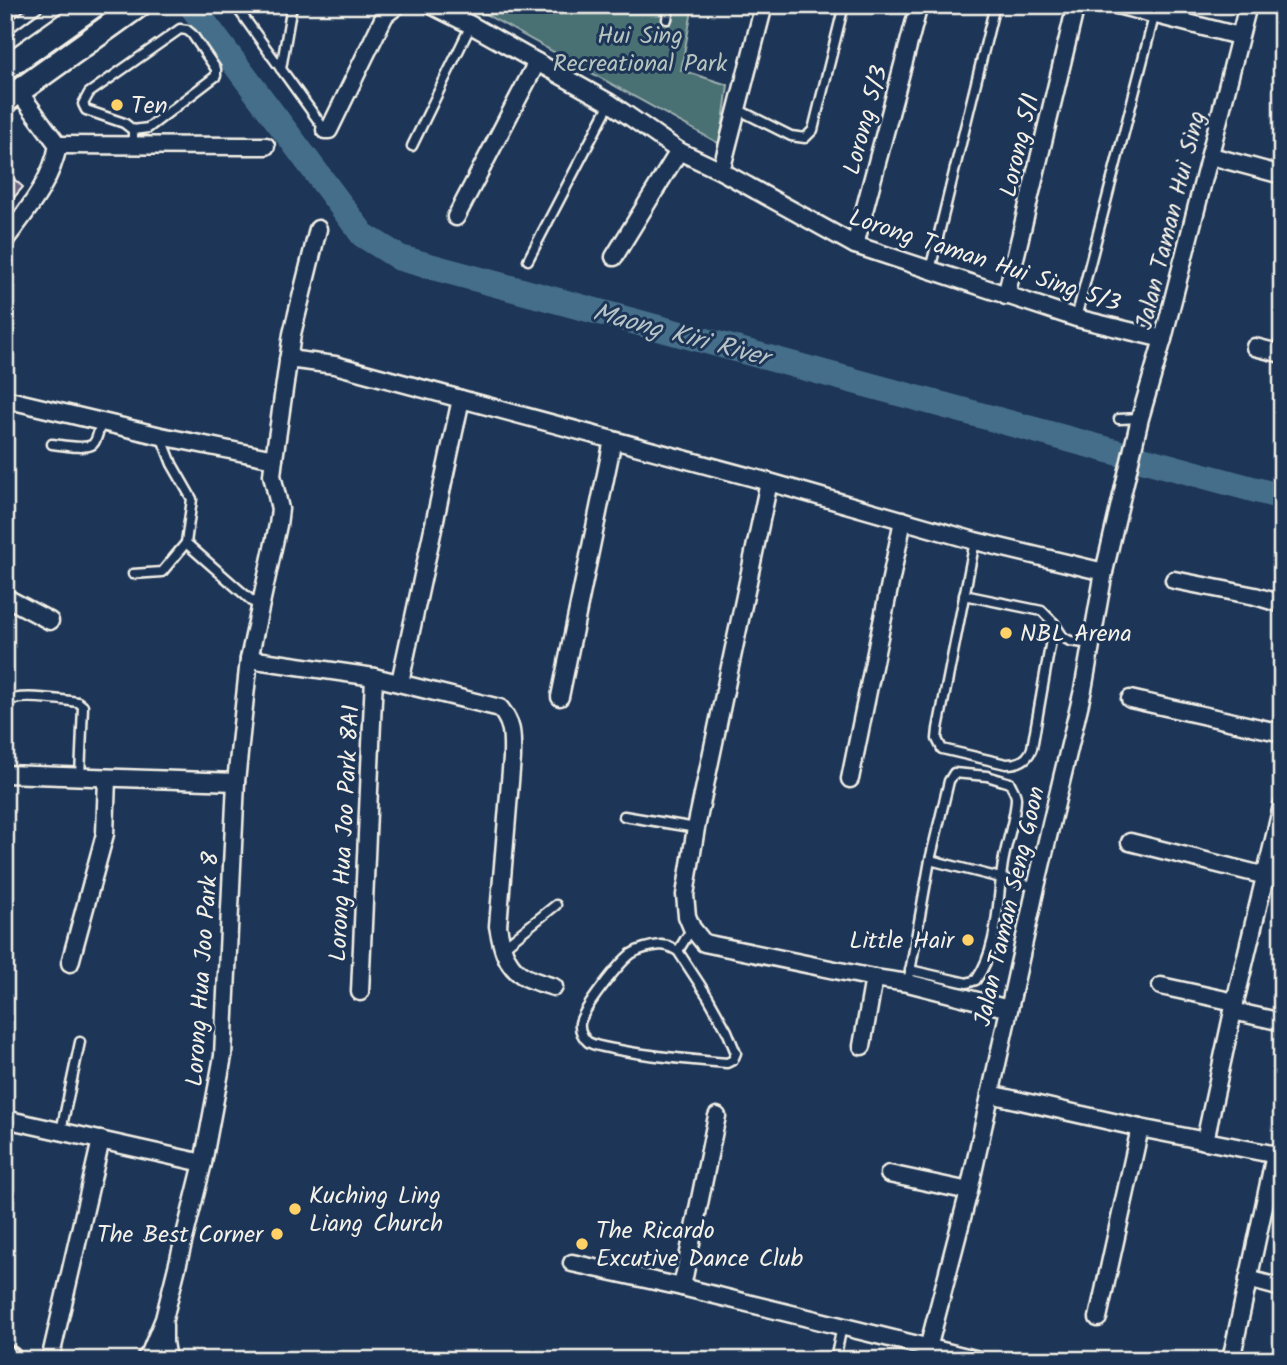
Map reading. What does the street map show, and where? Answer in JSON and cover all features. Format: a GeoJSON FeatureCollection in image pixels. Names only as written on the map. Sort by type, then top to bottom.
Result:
{"type":"FeatureCollection","features":[{"type":"Feature","properties":{"kind":"main road"},"geometry":{"type":"LineString","coordinates":[[6,65],[94,5]]}},
{"type":"Feature","properties":{"kind":"main road"},"geometry":{"type":"LineString","coordinates":[[12,97],[139,6]]}},
{"type":"Feature","properties":{"kind":"street"},"geometry":{"type":"LineString","coordinates":[[325,130],[329,130],[385,15],[398,5]]}},
{"type":"Feature","properties":{"kind":"street","name":"Lorong Taman Hui Sing 5/3"},"geometry":{"type":"LineString","coordinates":[[431,5],[610,103],[679,151],[721,171],[855,246],[1076,318],[1163,339]]}},
{"type":"Feature","properties":{"kind":"street"},"geometry":{"type":"LineString","coordinates":[[721,171],[764,5]]}},
{"type":"Feature","properties":{"kind":"street","name":"Lorong 5/3"},"geometry":{"type":"LineString","coordinates":[[855,246],[919,5]]}},
{"type":"Feature","properties":{"kind":"street","name":"Lorong 5/1"},"geometry":{"type":"LineString","coordinates":[[1006,296],[1076,5]]}},
{"type":"Feature","properties":{"kind":"street"},"geometry":{"type":"LineString","coordinates":[[1117,5],[1156,10],[1239,36]]}},
{"type":"Feature","properties":{"kind":"street","name":"Jalan Taman Hui Sing"},"geometry":{"type":"LineString","coordinates":[[1127,474],[1248,5]]}},
{"type":"Feature","properties":{"kind":"street"},"geometry":{"type":"LineString","coordinates":[[456,217],[537,62]]}},
{"type":"Feature","properties":{"kind":"street"},"geometry":{"type":"LineString","coordinates":[[12,97],[58,145]]}},
{"type":"Feature","properties":{"kind":"street"},"geometry":{"type":"LineString","coordinates":[[58,145],[133,138],[266,146]]}},
{"type":"Feature","properties":{"kind":"street"},"geometry":{"type":"LineString","coordinates":[[5,240],[34,200],[53,167],[58,145]]}},
{"type":"Feature","properties":{"kind":"street"},"geometry":{"type":"LineString","coordinates":[[614,257],[679,151]]}},
{"type":"Feature","properties":{"kind":"street"},"geometry":{"type":"LineString","coordinates":[[1210,156],[1282,175]]}},
{"type":"Feature","properties":{"kind":"street","name":"Lorong Hua Joo Park 8"},"geometry":{"type":"LineString","coordinates":[[144,1360],[150,1353],[164,1320],[203,1163],[223,1056],[236,782],[249,659],[278,525],[280,509],[272,475],[292,334],[318,229]]}},
{"type":"Feature","properties":{"kind":"street"},"geometry":{"type":"LineString","coordinates":[[1255,347],[1282,354]]}},
{"type":"Feature","properties":{"kind":"street"},"geometry":{"type":"LineString","coordinates":[[288,359],[335,365],[769,482],[975,541],[1104,572]]}},
{"type":"Feature","properties":{"kind":"street"},"geometry":{"type":"LineString","coordinates":[[5,399],[161,436],[274,459]]}},
{"type":"Feature","properties":{"kind":"street"},"geometry":{"type":"LineString","coordinates":[[400,682],[461,399]]}},
{"type":"Feature","properties":{"kind":"street"},"geometry":{"type":"LineString","coordinates":[[560,697],[613,440]]}},
{"type":"Feature","properties":{"kind":"street","name":"Jalan Taman Seng Goon"},"geometry":{"type":"LineString","coordinates":[[926,1353],[969,1191],[1036,887],[1083,690],[1104,572],[1127,474]]}},
{"type":"Feature","properties":{"kind":"street"},"geometry":{"type":"LineString","coordinates":[[769,482],[696,828],[685,895],[687,916],[692,928],[704,943],[874,978],[909,977],[1009,1009]]}},
{"type":"Feature","properties":{"kind":"street"},"geometry":{"type":"LineString","coordinates":[[850,779],[903,520]]}},
{"type":"Feature","properties":{"kind":"street"},"geometry":{"type":"LineString","coordinates":[[1174,580],[1282,604]]}},
{"type":"Feature","properties":{"kind":"street"},"geometry":{"type":"LineString","coordinates":[[5,597],[50,621]]}},
{"type":"Feature","properties":{"kind":"street"},"geometry":{"type":"LineString","coordinates":[[249,659],[400,682],[500,708],[509,720],[512,734],[498,926],[502,948],[521,975],[554,987]]}},
{"type":"Feature","properties":{"kind":"street","name":"Lorong Hua Joo Park 8A1"},"geometry":{"type":"LineString","coordinates":[[360,992],[374,677]]}},
{"type":"Feature","properties":{"kind":"street"},"geometry":{"type":"LineString","coordinates":[[1130,699],[1282,733]]}},
{"type":"Feature","properties":{"kind":"street"},"geometry":{"type":"LineString","coordinates":[[5,774],[236,782]]}},
{"type":"Feature","properties":{"kind":"street"},"geometry":{"type":"LineString","coordinates":[[70,963],[105,834],[107,778]]}},
{"type":"Feature","properties":{"kind":"street"},"geometry":{"type":"LineString","coordinates":[[1205,1141],[1282,806]]}},
{"type":"Feature","properties":{"kind":"street"},"geometry":{"type":"LineString","coordinates":[[1130,842],[1282,880]]}},
{"type":"Feature","properties":{"kind":"street"},"geometry":{"type":"LineString","coordinates":[[862,1046],[874,978]]}},
{"type":"Feature","properties":{"kind":"street"},"geometry":{"type":"LineString","coordinates":[[1161,986],[1282,1022]]}},
{"type":"Feature","properties":{"kind":"street"},"geometry":{"type":"LineString","coordinates":[[990,1094],[1140,1128],[1278,1155],[1231,1360]]}},
{"type":"Feature","properties":{"kind":"street"},"geometry":{"type":"LineString","coordinates":[[682,1287],[718,1116]]}},
{"type":"Feature","properties":{"kind":"street"},"geometry":{"type":"LineString","coordinates":[[5,1119],[203,1163]]}},
{"type":"Feature","properties":{"kind":"street"},"geometry":{"type":"LineString","coordinates":[[1098,1318],[1140,1128]]}},
{"type":"Feature","properties":{"kind":"street"},"geometry":{"type":"LineString","coordinates":[[50,1360],[101,1140]]}},
{"type":"Feature","properties":{"kind":"street"},"geometry":{"type":"LineString","coordinates":[[888,1174],[969,1191]]}},
{"type":"Feature","properties":{"kind":"street"},"geometry":{"type":"LineString","coordinates":[[572,1263],[842,1326],[926,1353],[979,1360]]}},
{"type":"Feature","properties":{"kind":"street"},"geometry":{"type":"LineString","coordinates":[[1248,1279],[1282,1288]]}},
{"type":"Feature","properties":{"kind":"street","name":"Lorong Hua Joo Park 8"},"geometry":{"type":"LineString","coordinates":[[164,1320],[167,1360]]}},
{"type":"Feature","properties":{"kind":"lane"},"geometry":{"type":"LineString","coordinates":[[5,31],[40,5]]}},
{"type":"Feature","properties":{"kind":"lane"},"geometry":{"type":"LineString","coordinates":[[235,5],[325,130]]}},
{"type":"Feature","properties":{"kind":"lane"},"geometry":{"type":"LineString","coordinates":[[281,69],[292,5]]}},
{"type":"Feature","properties":{"kind":"lane"},"geometry":{"type":"LineString","coordinates":[[667,19],[670,5]]}},
{"type":"Feature","properties":{"kind":"lane"},"geometry":{"type":"LineString","coordinates":[[737,109],[791,136],[805,138],[813,130],[844,5]]}},
{"type":"Feature","properties":{"kind":"lane"},"geometry":{"type":"LineString","coordinates":[[930,270],[995,5]]}},
{"type":"Feature","properties":{"kind":"lane"},"geometry":{"type":"LineString","coordinates":[[1076,318],[1156,10]]}},
{"type":"Feature","properties":{"kind":"lane"},"geometry":{"type":"LineString","coordinates":[[412,146],[471,25]]}},
{"type":"Feature","properties":{"kind":"lane"},"geometry":{"type":"LineString","coordinates":[[180,29],[187,30],[216,69],[216,76],[133,138],[124,123],[86,110],[83,104],[89,93],[180,29]]}},
{"type":"Feature","properties":{"kind":"lane"},"geometry":{"type":"LineString","coordinates":[[528,260],[610,103]]}},
{"type":"Feature","properties":{"kind":"lane"},"geometry":{"type":"LineString","coordinates":[[1119,419],[1140,418]]}},
{"type":"Feature","properties":{"kind":"lane"},"geometry":{"type":"LineString","coordinates":[[52,444],[86,447],[93,444],[101,422]]}},
{"type":"Feature","properties":{"kind":"lane"},"geometry":{"type":"LineString","coordinates":[[133,574],[163,572],[186,543],[192,499],[172,464],[161,436]]}},
{"type":"Feature","properties":{"kind":"lane"},"geometry":{"type":"LineString","coordinates":[[975,541],[938,729],[937,739],[942,749],[1006,764],[1016,764],[1024,760],[1031,748],[1054,623]]}},
{"type":"Feature","properties":{"kind":"lane"},"geometry":{"type":"LineString","coordinates":[[186,543],[260,608]]}},
{"type":"Feature","properties":{"kind":"lane"},"geometry":{"type":"LineString","coordinates":[[964,595],[1042,611],[1070,641],[1091,644]]}},
{"type":"Feature","properties":{"kind":"lane"},"geometry":{"type":"LineString","coordinates":[[5,702],[11,698],[41,698],[78,702],[83,706],[80,776]]}},
{"type":"Feature","properties":{"kind":"lane"},"geometry":{"type":"LineString","coordinates":[[954,773],[987,776],[1010,783],[1017,795],[1002,877],[994,933],[982,972],[976,980],[967,983],[909,977],[930,860],[949,781],[954,773]]}},
{"type":"Feature","properties":{"kind":"lane"},"geometry":{"type":"LineString","coordinates":[[624,816],[696,828]]}},
{"type":"Feature","properties":{"kind":"lane"},"geometry":{"type":"LineString","coordinates":[[930,860],[1036,887]]}},
{"type":"Feature","properties":{"kind":"lane"},"geometry":{"type":"LineString","coordinates":[[502,948],[556,905]]}},
{"type":"Feature","properties":{"kind":"lane"},"geometry":{"type":"LineString","coordinates":[[678,951],[692,928]]}},
{"type":"Feature","properties":{"kind":"lane"},"geometry":{"type":"LineString","coordinates":[[661,945],[678,951],[727,1031],[736,1053],[733,1060],[726,1063],[654,1056],[587,1041],[579,1025],[583,1015],[609,976],[631,954],[650,946],[661,945]]}},
{"type":"Feature","properties":{"kind":"lane"},"geometry":{"type":"LineString","coordinates":[[61,1132],[80,1042]]}},
{"type":"Feature","properties":{"kind":"lane"},"geometry":{"type":"LineString","coordinates":[[835,1360],[842,1326]]}},
{"type":"Feature","properties":{"kind":"green space","name":"Hui Sing Recreational Park"},"geometry":{"type":"Polygon","coordinates":[[[469,5],[693,5],[681,70],[728,85],[720,144],[469,5]]]}},
{"type":"Feature","properties":{"kind":"building"},"geometry":{"type":"Polygon","coordinates":[[[5,171],[23,187],[5,208],[5,171]]]}},
{"type":"Feature","properties":{"kind":"waterway","name":"Maong Kiri River"},"geometry":{"type":"LineString","coordinates":[[191,5],[363,235],[400,258],[1282,497]]}},
{"type":"Feature","properties":{"kind":"place","name":"Ten"},"geometry":{"type":"Point","coordinates":[117,105]}},
{"type":"Feature","properties":{"kind":"place","name":"NBL Arena"},"geometry":{"type":"Point","coordinates":[1006,633]}},
{"type":"Feature","properties":{"kind":"place","name":"Little Hair"},"geometry":{"type":"Point","coordinates":[968,940]}},
{"type":"Feature","properties":{"kind":"place","name":"Kuching Ling Liang Church"},"geometry":{"type":"Point","coordinates":[295,1209]}},
{"type":"Feature","properties":{"kind":"place","name":"The Best Corner"},"geometry":{"type":"Point","coordinates":[277,1234]}},
{"type":"Feature","properties":{"kind":"place","name":"The Ricardo Excutive Dance Club"},"geometry":{"type":"Point","coordinates":[582,1244]}}]}
